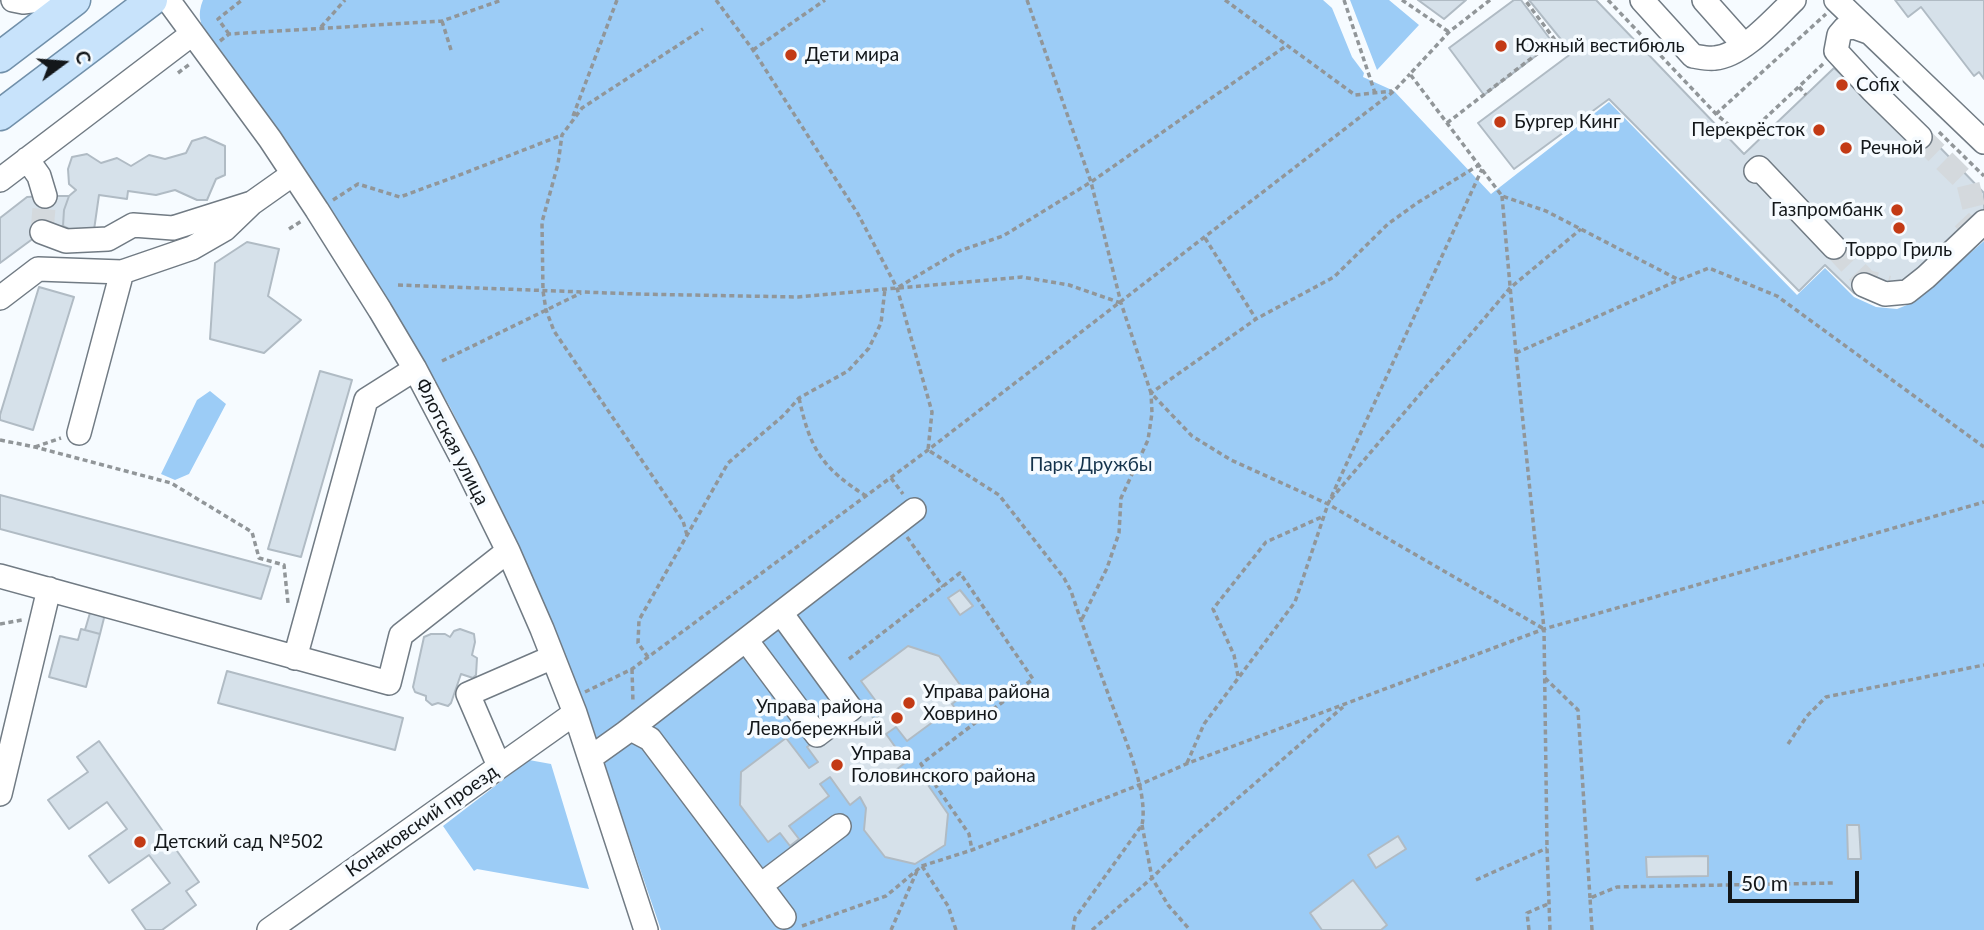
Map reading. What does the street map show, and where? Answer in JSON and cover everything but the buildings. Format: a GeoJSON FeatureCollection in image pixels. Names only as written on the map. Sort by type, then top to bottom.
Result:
{"type":"FeatureCollection","features":[{"type":"Feature","properties":{"kind":"main road"},"geometry":{"type":"LineString","coordinates":[[0,57],[75,0]]}},
{"type":"Feature","properties":{"kind":"main road"},"geometry":{"type":"LineString","coordinates":[[0,115],[152,0]]}},
{"type":"Feature","properties":{"kind":"street"},"geometry":{"type":"LineString","coordinates":[[13,0],[40,0]]}},
{"type":"Feature","properties":{"kind":"street","name":"Флотская улица"},"geometry":{"type":"LineString","coordinates":[[168,0],[293,174],[415,369],[465,464],[508,551],[553,657],[578,703],[590,758],[646,930]]}},
{"type":"Feature","properties":{"kind":"street"},"geometry":{"type":"LineString","coordinates":[[1642,0],[1693,57],[1714,59],[1729,55],[1744,45],[1792,1]]}},
{"type":"Feature","properties":{"kind":"street"},"geometry":{"type":"LineString","coordinates":[[1704,0],[1744,45]]}},
{"type":"Feature","properties":{"kind":"street"},"geometry":{"type":"LineString","coordinates":[[1837,1],[1984,142]]}},
{"type":"Feature","properties":{"kind":"street"},"geometry":{"type":"LineString","coordinates":[[1868,32],[1854,27],[1845,28],[1839,35],[1836,51],[1881,99],[1928,133]]}},
{"type":"Feature","properties":{"kind":"street"},"geometry":{"type":"LineString","coordinates":[[0,180],[192,34]]}},
{"type":"Feature","properties":{"kind":"street"},"geometry":{"type":"LineString","coordinates":[[27,159],[39,176],[46,196]]}},
{"type":"Feature","properties":{"kind":"street"},"geometry":{"type":"LineString","coordinates":[[1756,171],[1759,168],[1835,247]]}},
{"type":"Feature","properties":{"kind":"street"},"geometry":{"type":"LineString","coordinates":[[0,298],[38,269],[122,272],[192,248],[225,229],[252,203],[293,174]]}},
{"type":"Feature","properties":{"kind":"street"},"geometry":{"type":"LineString","coordinates":[[42,232],[66,242],[108,239],[133,225],[173,228],[252,203]]}},
{"type":"Feature","properties":{"kind":"street"},"geometry":{"type":"LineString","coordinates":[[1864,285],[1885,294],[1907,292],[1984,222]]}},
{"type":"Feature","properties":{"kind":"street"},"geometry":{"type":"LineString","coordinates":[[79,433],[122,272]]}},
{"type":"Feature","properties":{"kind":"street"},"geometry":{"type":"LineString","coordinates":[[295,658],[366,400],[415,369]]}},
{"type":"Feature","properties":{"kind":"street"},"geometry":{"type":"LineString","coordinates":[[590,758],[905,517]]}},
{"type":"Feature","properties":{"kind":"street"},"geometry":{"type":"LineString","coordinates":[[0,576],[389,684],[401,635],[508,551]]}},
{"type":"Feature","properties":{"kind":"street"},"geometry":{"type":"LineString","coordinates":[[0,793],[49,589]]}},
{"type":"Feature","properties":{"kind":"street"},"geometry":{"type":"LineString","coordinates":[[746,640],[817,735],[851,709],[781,613]]}},
{"type":"Feature","properties":{"kind":"street"},"geometry":{"type":"LineString","coordinates":[[499,766],[468,694],[553,657]]}},
{"type":"Feature","properties":{"kind":"street","name":"Конаковский проезд"},"geometry":{"type":"LineString","coordinates":[[281,926],[499,766],[578,703]]}},
{"type":"Feature","properties":{"kind":"street"},"geometry":{"type":"LineString","coordinates":[[631,729],[650,739],[791,922]]}},
{"type":"Feature","properties":{"kind":"street"},"geometry":{"type":"LineString","coordinates":[[761,885],[839,826]]}},
{"type":"Feature","properties":{"kind":"path"},"geometry":{"type":"LineString","coordinates":[[242,0],[218,19],[229,34],[442,21],[502,0]]}},
{"type":"Feature","properties":{"kind":"path"},"geometry":{"type":"LineString","coordinates":[[319,28],[345,0]]}},
{"type":"Feature","properties":{"kind":"path"},"geometry":{"type":"LineString","coordinates":[[572,121],[617,0]]}},
{"type":"Feature","properties":{"kind":"path"},"geometry":{"type":"LineString","coordinates":[[716,0],[753,50],[858,214],[897,288],[932,412],[929,450]]}},
{"type":"Feature","properties":{"kind":"path"},"geometry":{"type":"LineString","coordinates":[[753,50],[825,0]]}},
{"type":"Feature","properties":{"kind":"path"},"geometry":{"type":"LineString","coordinates":[[1027,0],[1091,182],[1121,303],[1151,393],[1152,413],[1148,440],[1121,498],[1119,533],[1107,568],[1081,621]]}},
{"type":"Feature","properties":{"kind":"path"},"geometry":{"type":"LineString","coordinates":[[1226,0],[1354,95],[1394,91]]}},
{"type":"Feature","properties":{"kind":"path"},"geometry":{"type":"LineString","coordinates":[[1237,8],[1238,0]]}},
{"type":"Feature","properties":{"kind":"path"},"geometry":{"type":"LineString","coordinates":[[1344,0],[1375,93]]}},
{"type":"Feature","properties":{"kind":"path"},"geometry":{"type":"LineString","coordinates":[[1402,0],[1449,32]]}},
{"type":"Feature","properties":{"kind":"path"},"geometry":{"type":"LineString","coordinates":[[578,703],[632,669],[929,450],[1121,303],[1394,91],[1449,32],[1490,0]]}},
{"type":"Feature","properties":{"kind":"path"},"geometry":{"type":"LineString","coordinates":[[1447,123],[1555,40],[1540,16],[1525,0]]}},
{"type":"Feature","properties":{"kind":"path"},"geometry":{"type":"LineString","coordinates":[[1608,0],[1716,114],[1744,138],[1836,51]]}},
{"type":"Feature","properties":{"kind":"path"},"geometry":{"type":"LineString","coordinates":[[1716,114],[1837,1]]}},
{"type":"Feature","properties":{"kind":"path"},"geometry":{"type":"LineString","coordinates":[[442,21],[451,51]]}},
{"type":"Feature","properties":{"kind":"path"},"geometry":{"type":"LineString","coordinates":[[687,535],[683,521],[554,331],[546,310],[543,290],[542,222],[558,164],[562,135],[582,108],[703,29]]}},
{"type":"Feature","properties":{"kind":"path"},"geometry":{"type":"LineString","coordinates":[[897,288],[959,251],[1003,236],[1091,182],[1286,46]]}},
{"type":"Feature","properties":{"kind":"path"},"geometry":{"type":"LineString","coordinates":[[178,73],[193,62]]}},
{"type":"Feature","properties":{"kind":"path"},"geometry":{"type":"LineString","coordinates":[[1410,74],[1502,196],[1544,629],[1546,848],[1550,930]]}},
{"type":"Feature","properties":{"kind":"path"},"geometry":{"type":"LineString","coordinates":[[1799,87],[1806,95]]}},
{"type":"Feature","properties":{"kind":"path"},"geometry":{"type":"LineString","coordinates":[[1928,133],[1984,176]]}},
{"type":"Feature","properties":{"kind":"path"},"geometry":{"type":"LineString","coordinates":[[343,193],[358,184],[400,197],[562,135]]}},
{"type":"Feature","properties":{"kind":"path"},"geometry":{"type":"LineString","coordinates":[[1151,393],[1256,319],[1334,277],[1388,224],[1417,203],[1480,167]]}},
{"type":"Feature","properties":{"kind":"path"},"geometry":{"type":"LineString","coordinates":[[1186,764],[1205,724],[1295,602],[1328,504],[1480,167]]}},
{"type":"Feature","properties":{"kind":"path"},"geometry":{"type":"LineString","coordinates":[[1502,196],[1546,211],[1679,280]]}},
{"type":"Feature","properties":{"kind":"path"},"geometry":{"type":"LineString","coordinates":[[289,229],[304,219]]}},
{"type":"Feature","properties":{"kind":"path"},"geometry":{"type":"LineString","coordinates":[[1328,504],[1510,288],[1581,229]]}},
{"type":"Feature","properties":{"kind":"path"},"geometry":{"type":"LineString","coordinates":[[1205,238],[1256,319]]}},
{"type":"Feature","properties":{"kind":"path"},"geometry":{"type":"LineString","coordinates":[[1516,353],[1709,268],[1777,296],[1984,447]]}},
{"type":"Feature","properties":{"kind":"path"},"geometry":{"type":"LineString","coordinates":[[398,285],[798,297],[1023,277],[1069,285],[1121,303]]}},
{"type":"Feature","properties":{"kind":"path"},"geometry":{"type":"LineString","coordinates":[[648,657],[638,643],[639,620],[728,463],[784,415],[799,398],[848,371],[869,348],[881,323],[885,289]]}},
{"type":"Feature","properties":{"kind":"path"},"geometry":{"type":"LineString","coordinates":[[442,361],[583,292]]}},
{"type":"Feature","properties":{"kind":"path"},"geometry":{"type":"LineString","coordinates":[[1151,393],[1192,436],[1231,460],[1328,504],[1544,629]]}},
{"type":"Feature","properties":{"kind":"path"},"geometry":{"type":"LineString","coordinates":[[799,398],[806,428],[819,456],[842,481],[866,496]]}},
{"type":"Feature","properties":{"kind":"path"},"geometry":{"type":"LineString","coordinates":[[35,447],[79,433]]}},
{"type":"Feature","properties":{"kind":"path"},"geometry":{"type":"LineString","coordinates":[[0,440],[172,482],[252,532],[259,558],[284,565],[289,605]]}},
{"type":"Feature","properties":{"kind":"path"},"geometry":{"type":"LineString","coordinates":[[929,450],[999,495],[1064,578],[1126,742],[1139,785],[1144,814],[1142,825],[1152,878],[1168,905],[1190,930]]}},
{"type":"Feature","properties":{"kind":"path"},"geometry":{"type":"LineString","coordinates":[[791,922],[886,896],[920,867],[972,850],[1186,764],[1544,629],[1984,502]]}},
{"type":"Feature","properties":{"kind":"path"},"geometry":{"type":"LineString","coordinates":[[1238,678],[1234,655],[1213,610],[1266,542],[1324,516]]}},
{"type":"Feature","properties":{"kind":"path"},"geometry":{"type":"LineString","coordinates":[[905,517],[943,587]]}},
{"type":"Feature","properties":{"kind":"path"},"geometry":{"type":"LineString","coordinates":[[849,659],[960,573],[1033,679],[921,764],[969,834],[972,850]]}},
{"type":"Feature","properties":{"kind":"path"},"geometry":{"type":"LineString","coordinates":[[1788,744],[1807,716],[1826,697],[1984,665]]}},
{"type":"Feature","properties":{"kind":"path"},"geometry":{"type":"LineString","coordinates":[[632,669],[633,704]]}},
{"type":"Feature","properties":{"kind":"path"},"geometry":{"type":"LineString","coordinates":[[1545,678],[1578,710],[1592,930]]}},
{"type":"Feature","properties":{"kind":"path"},"geometry":{"type":"LineString","coordinates":[[1092,930],[1152,878],[1192,838],[1347,704]]}},
{"type":"Feature","properties":{"kind":"path"},"geometry":{"type":"LineString","coordinates":[[1073,930],[1076,918],[1142,825]]}},
{"type":"Feature","properties":{"kind":"path"},"geometry":{"type":"LineString","coordinates":[[1476,880],[1546,848]]}},
{"type":"Feature","properties":{"kind":"path"},"geometry":{"type":"LineString","coordinates":[[891,930],[920,867]]}},
{"type":"Feature","properties":{"kind":"path"},"geometry":{"type":"LineString","coordinates":[[920,867],[948,906],[956,930]]}},
{"type":"Feature","properties":{"kind":"path"},"geometry":{"type":"LineString","coordinates":[[1590,898],[1618,887],[1833,883]]}},
{"type":"Feature","properties":{"kind":"path"},"geometry":{"type":"LineString","coordinates":[[1529,930],[1527,913],[1548,904]]}},
{"type":"Feature","properties":{"kind":"green space","name":"Парк Дружбы"},"geometry":{"type":"Polygon","coordinates":[[[203,0],[1323,0],[1332,8],[1352,57],[1364,73],[1363,77],[1394,91],[1491,194],[1609,102],[1797,295],[1825,268],[1854,297],[1876,307],[1897,309],[1912,303],[1984,241],[1984,930],[661,930],[580,694],[519,546],[450,407],[391,306],[278,129],[207,36],[200,19],[203,0]]]}},
{"type":"Feature","properties":{"kind":"green space"},"geometry":{"type":"Polygon","coordinates":[[[1350,0],[1389,0],[1419,25],[1377,70],[1350,0]]]}},
{"type":"Feature","properties":{"kind":"green space"},"geometry":{"type":"Polygon","coordinates":[[[210,391],[226,404],[189,474],[175,480],[161,474],[197,400],[210,391]]]}},
{"type":"Feature","properties":{"kind":"green space"},"geometry":{"type":"Polygon","coordinates":[[[529,760],[551,764],[589,889],[477,869],[474,871],[443,826],[529,760]]]}},
{"type":"Feature","properties":{"kind":"tunnel"},"geometry":{"type":"LineString","coordinates":[[1920,137],[1968,184],[1977,221],[1959,238]]}},
{"type":"Feature","properties":{"kind":"tunnel"},"geometry":{"type":"LineString","coordinates":[[42,232],[45,196]]}},
{"type":"Feature","properties":{"kind":"tunnel"},"geometry":{"type":"LineString","coordinates":[[1834,247],[1866,281],[1888,287]]}},
{"type":"Feature","properties":{"kind":"place","name":"Южный вестибюль"},"geometry":{"type":"Point","coordinates":[1501,46]}},
{"type":"Feature","properties":{"kind":"place","name":"Дети мира"},"geometry":{"type":"Point","coordinates":[791,55]}},
{"type":"Feature","properties":{"kind":"place","name":"Cofix"},"geometry":{"type":"Point","coordinates":[1842,85]}},
{"type":"Feature","properties":{"kind":"place","name":"Бургер Кинг"},"geometry":{"type":"Point","coordinates":[1500,122]}},
{"type":"Feature","properties":{"kind":"place","name":"Перекрёсток"},"geometry":{"type":"Point","coordinates":[1819,130]}},
{"type":"Feature","properties":{"kind":"place","name":"Речной"},"geometry":{"type":"Point","coordinates":[1846,148]}},
{"type":"Feature","properties":{"kind":"place","name":"Газпромбанк"},"geometry":{"type":"Point","coordinates":[1897,210]}},
{"type":"Feature","properties":{"kind":"place","name":"Торро Гриль"},"geometry":{"type":"Point","coordinates":[1899,228]}},
{"type":"Feature","properties":{"kind":"place","name":"Управа района Ховрино"},"geometry":{"type":"Point","coordinates":[909,703]}},
{"type":"Feature","properties":{"kind":"place","name":"Управа района Левобережный"},"geometry":{"type":"Point","coordinates":[897,718]}},
{"type":"Feature","properties":{"kind":"place","name":"Управа Головинского района"},"geometry":{"type":"Point","coordinates":[837,765]}},
{"type":"Feature","properties":{"kind":"place","name":"Детский сад №502"},"geometry":{"type":"Point","coordinates":[140,842]}}]}
